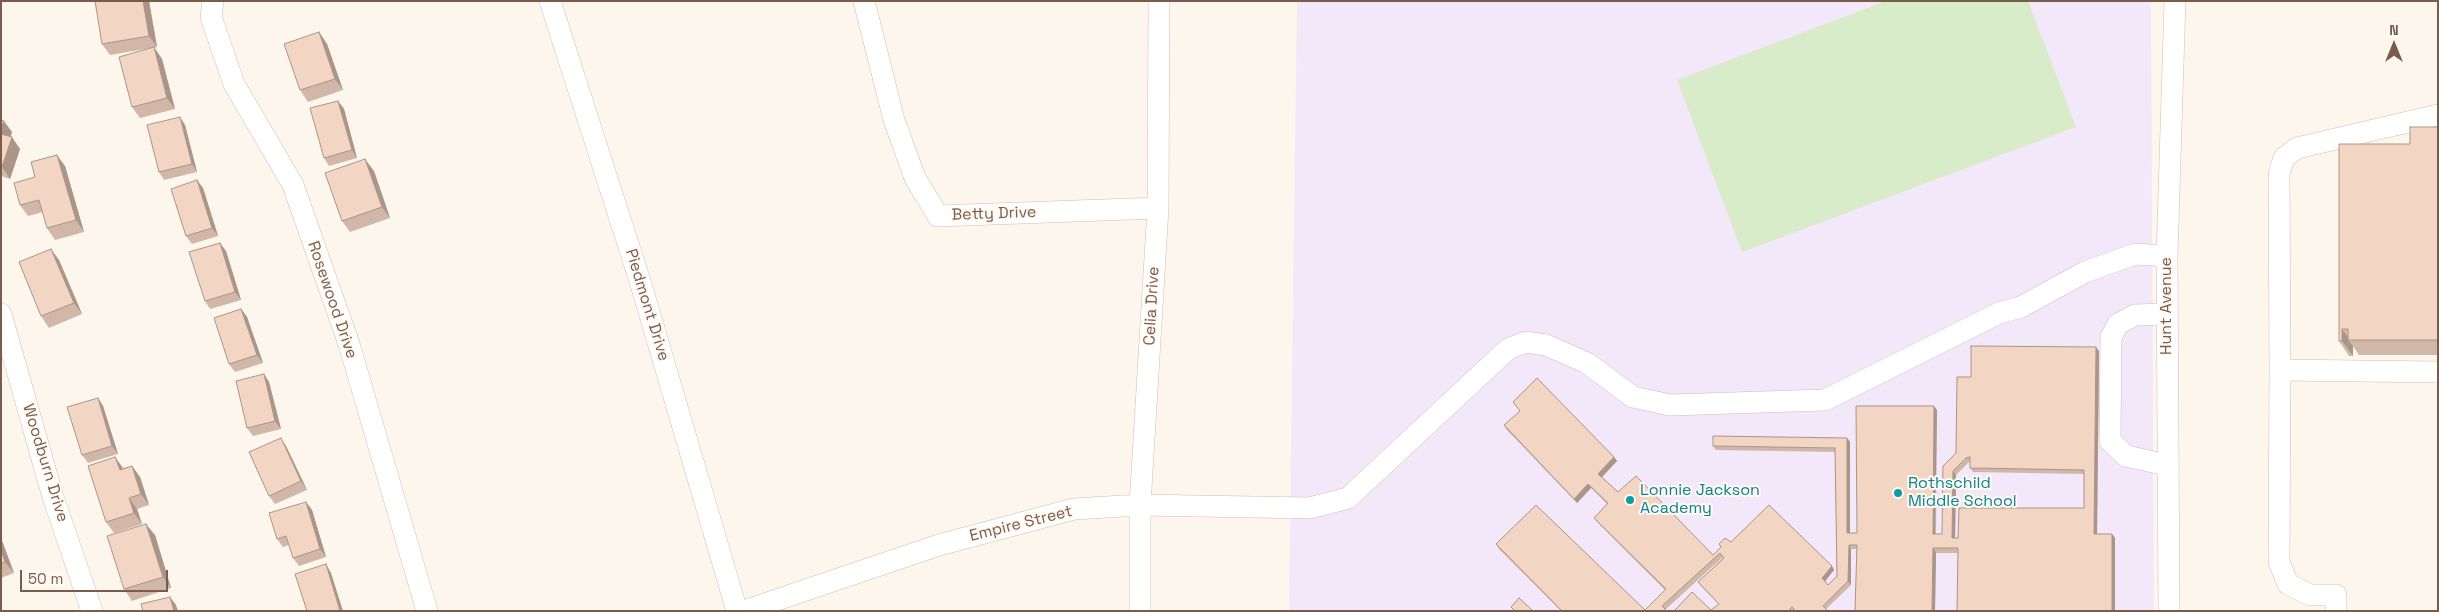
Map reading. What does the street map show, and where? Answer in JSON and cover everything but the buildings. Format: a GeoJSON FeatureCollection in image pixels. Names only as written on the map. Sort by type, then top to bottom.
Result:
{"type":"FeatureCollection","features":[{"type":"Feature","properties":{"kind":"street","name":"Rosewood Drive"},"geometry":{"type":"LineString","coordinates":[[213,1],[211,17],[234,84],[293,185],[342,325],[428,611]]}},
{"type":"Feature","properties":{"kind":"street","name":"Piedmont Drive"},"geometry":{"type":"LineString","coordinates":[[550,1],[640,281],[737,611]]}},
{"type":"Feature","properties":{"kind":"street","name":"Betty Drive"},"geometry":{"type":"LineString","coordinates":[[864,1],[894,120],[915,178],[938,216],[1158,208]]}},
{"type":"Feature","properties":{"kind":"street","name":"Celia Drive"},"geometry":{"type":"LineString","coordinates":[[1140,611],[1140,505],[1158,208],[1159,1]]}},
{"type":"Feature","properties":{"kind":"street","name":"Hunt Avenue"},"geometry":{"type":"LineString","coordinates":[[2169,611],[2167,256],[2175,1]]}},
{"type":"Feature","properties":{"kind":"street"},"geometry":{"type":"LineString","coordinates":[[2336,611],[2336,595],[2310,595],[2288,584],[2279,562],[2279,174],[2284,158],[2297,148],[2438,115]]}},
{"type":"Feature","properties":{"kind":"street","name":"Empire Street"},"geometry":{"type":"LineString","coordinates":[[744,611],[939,545],[1074,509],[1140,505],[1310,508],[1348,498],[1508,349],[1526,342],[1546,345],[1587,364],[1633,397],[1670,406],[1825,400],[1999,313],[2021,307],[2085,272],[2135,254],[2167,256]]}},
{"type":"Feature","properties":{"kind":"street","name":"Woodburn Drive"},"geometry":{"type":"LineString","coordinates":[[1,314],[53,497],[92,611]]}},
{"type":"Feature","properties":{"kind":"street"},"geometry":{"type":"LineString","coordinates":[[2167,314],[2135,315],[2118,324],[2111,337],[2110,441],[2126,456],[2167,464]]}},
{"type":"Feature","properties":{"kind":"street"},"geometry":{"type":"LineString","coordinates":[[2280,370],[2438,372]]}},
{"type":"Feature","properties":{"kind":"shaded area"},"geometry":{"type":"Polygon","coordinates":[[[1297,1],[2151,1],[2154,611],[1289,611],[1297,1]]]}},
{"type":"Feature","properties":{"kind":"green space"},"geometry":{"type":"Polygon","coordinates":[[[1886,1],[2028,1],[2076,127],[1742,252],[1677,80],[1886,1]]]}},
{"type":"Feature","properties":{"kind":"place","name":"Rothschild Middle School"},"geometry":{"type":"Point","coordinates":[1898,493]}},
{"type":"Feature","properties":{"kind":"place","name":"Lonnie Jackson Academy"},"geometry":{"type":"Point","coordinates":[1630,500]}}]}
